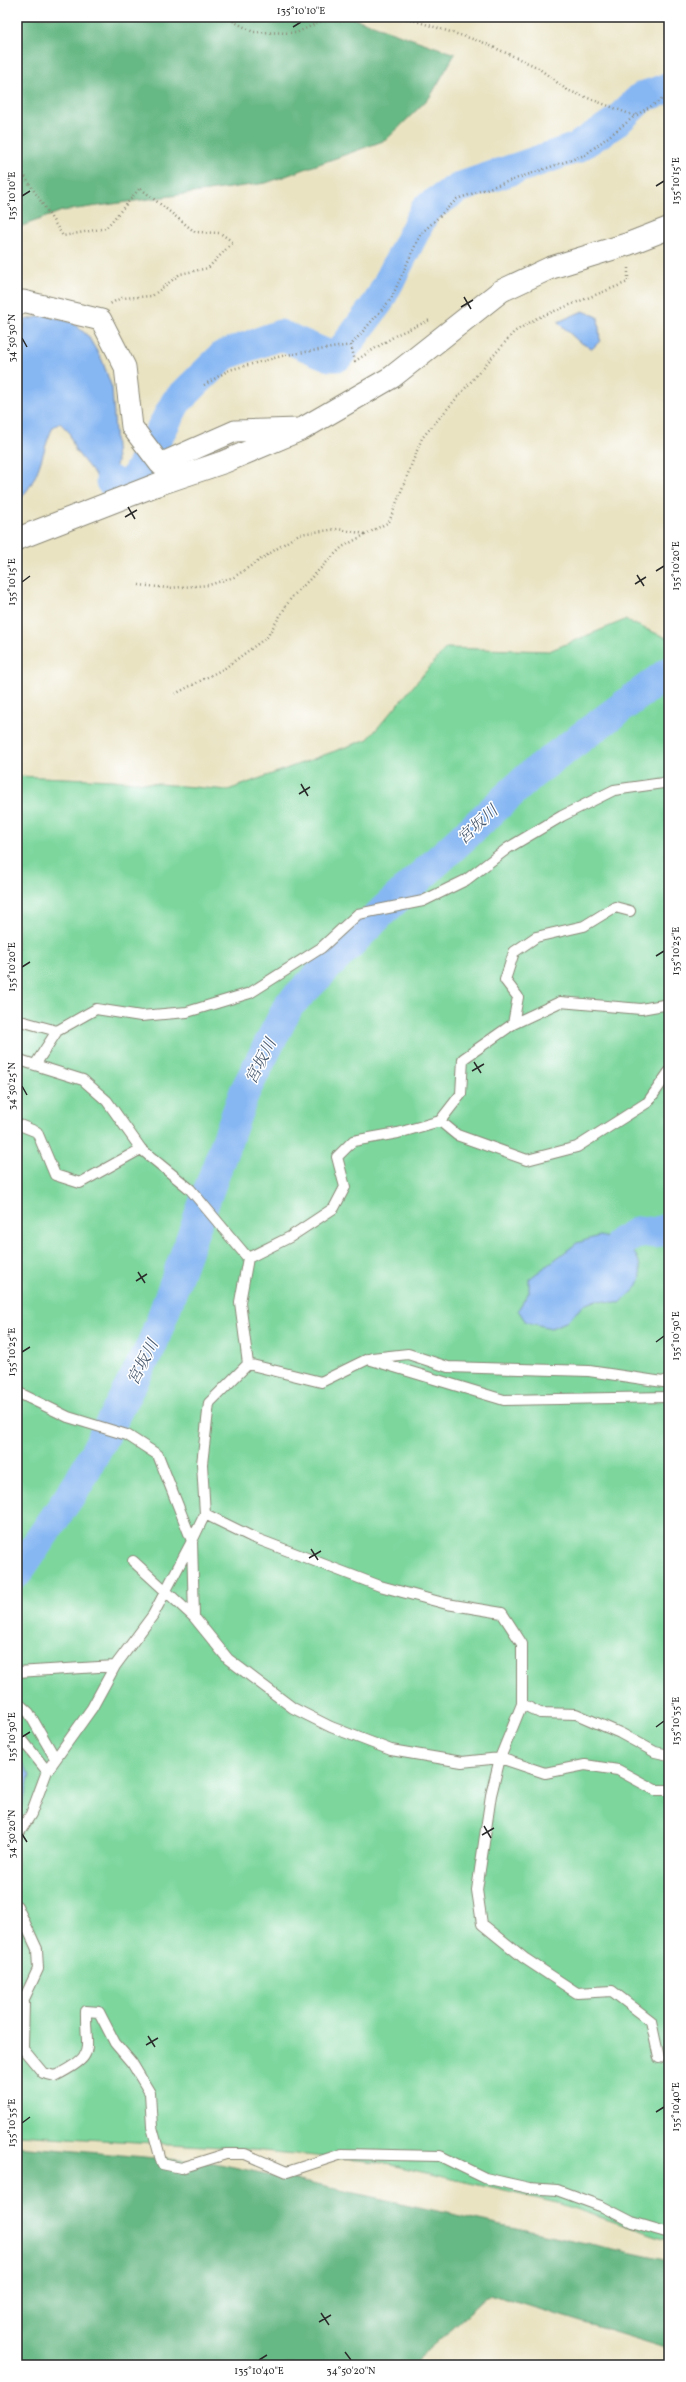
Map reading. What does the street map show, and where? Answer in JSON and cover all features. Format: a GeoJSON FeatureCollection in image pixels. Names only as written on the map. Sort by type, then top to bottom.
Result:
{"type":"FeatureCollection","features":[{"type":"Feature","properties":{"kind":"street"},"geometry":{"type":"LineString","coordinates":[[17,539],[156,485],[224,462],[302,429],[392,377],[501,291],[550,268],[628,244],[669,228]]}},
{"type":"Feature","properties":{"kind":"street"},"geometry":{"type":"LineString","coordinates":[[17,305],[23,301],[101,320],[125,367],[132,427],[160,464],[235,431],[302,429]]}},
{"type":"Feature","properties":{"kind":"lane"},"geometry":{"type":"LineString","coordinates":[[35,1065],[57,1031],[96,1009],[142,1016],[187,1012],[250,993],[321,948],[358,914],[423,901],[466,880],[508,848],[569,812],[614,790],[663,784],[669,780]]}},
{"type":"Feature","properties":{"kind":"lane"},"geometry":{"type":"LineString","coordinates":[[513,1024],[518,997],[505,980],[514,952],[536,937],[584,926],[615,907],[630,911]]}},
{"type":"Feature","properties":{"kind":"lane"},"geometry":{"type":"LineString","coordinates":[[248,1258],[290,1237],[334,1208],[345,1187],[337,1157],[353,1140],[398,1133],[440,1121],[461,1094],[463,1059],[513,1024],[560,1002],[641,1009],[669,1004]]}},
{"type":"Feature","properties":{"kind":"lane"},"geometry":{"type":"LineString","coordinates":[[17,1020],[57,1031]]}},
{"type":"Feature","properties":{"kind":"lane"},"geometry":{"type":"LineString","coordinates":[[17,1059],[83,1080],[107,1101],[141,1149],[190,1189],[248,1258]]}},
{"type":"Feature","properties":{"kind":"lane"},"geometry":{"type":"LineString","coordinates":[[440,1121],[457,1135],[527,1160],[576,1146],[648,1102],[669,1072]]}},
{"type":"Feature","properties":{"kind":"lane"},"geometry":{"type":"LineString","coordinates":[[17,1124],[37,1132],[55,1175],[80,1183],[141,1149]]}},
{"type":"Feature","properties":{"kind":"lane"},"geometry":{"type":"LineString","coordinates":[[248,1258],[240,1302],[248,1364]]}},
{"type":"Feature","properties":{"kind":"lane"},"geometry":{"type":"LineString","coordinates":[[248,1364],[321,1382],[368,1358],[408,1354],[448,1367],[589,1371],[662,1382],[669,1379]]}},
{"type":"Feature","properties":{"kind":"lane"},"geometry":{"type":"LineString","coordinates":[[368,1358],[504,1400],[669,1397]]}},
{"type":"Feature","properties":{"kind":"lane"},"geometry":{"type":"LineString","coordinates":[[17,1836],[31,1814],[47,1770],[92,1708],[115,1666],[153,1614],[192,1541],[205,1514],[202,1464],[209,1402],[248,1364]]}},
{"type":"Feature","properties":{"kind":"lane"},"geometry":{"type":"LineString","coordinates":[[17,1392],[68,1417],[127,1435],[158,1455],[192,1541],[194,1618]]}},
{"type":"Feature","properties":{"kind":"lane"},"geometry":{"type":"LineString","coordinates":[[205,1514],[252,1536],[380,1586],[446,1604],[502,1613],[522,1644],[522,1704],[500,1758],[491,1795],[477,1890],[482,1924],[524,1958],[578,1993],[612,1991],[650,2021],[659,2058]]}},
{"type":"Feature","properties":{"kind":"lane"},"geometry":{"type":"LineString","coordinates":[[133,1561],[165,1593],[194,1618],[228,1659],[293,1708],[331,1727],[392,1750],[462,1762],[500,1758],[544,1773],[585,1765],[618,1770],[655,1790],[669,1790]]}},
{"type":"Feature","properties":{"kind":"lane"},"geometry":{"type":"LineString","coordinates":[[17,1672],[115,1666]]}},
{"type":"Feature","properties":{"kind":"lane"},"geometry":{"type":"LineString","coordinates":[[17,1702],[29,1713],[55,1758]]}},
{"type":"Feature","properties":{"kind":"lane"},"geometry":{"type":"LineString","coordinates":[[522,1704],[540,1713],[576,1714],[620,1733],[655,1752],[669,1755]]}},
{"type":"Feature","properties":{"kind":"lane"},"geometry":{"type":"LineString","coordinates":[[17,1740],[24,1742],[47,1770]]}},
{"type":"Feature","properties":{"kind":"lane"},"geometry":{"type":"LineString","coordinates":[[17,1906],[24,1918],[37,1949],[38,1969],[24,1999],[23,2050],[43,2073],[55,2076],[78,2064],[89,2048],[86,2011],[99,2012],[115,2043],[132,2064],[150,2093],[152,2127],[162,2164],[181,2168],[226,2154],[245,2154],[287,2172],[342,2154],[440,2156],[485,2178],[529,2188],[557,2190],[603,2206],[632,2222],[669,2233]]}},
{"type":"Feature","properties":{"kind":"path"},"geometry":{"type":"LineString","coordinates":[[226,17],[253,32],[296,33],[330,17]]}},
{"type":"Feature","properties":{"kind":"path"},"geometry":{"type":"LineString","coordinates":[[404,17],[482,42],[537,67],[567,90],[635,116]]}},
{"type":"Feature","properties":{"kind":"path"},"geometry":{"type":"LineString","coordinates":[[204,385],[229,370],[286,355],[351,345],[391,299],[420,235],[456,199],[584,155],[635,116],[661,100],[669,100]]}},
{"type":"Feature","properties":{"kind":"path"},"geometry":{"type":"LineString","coordinates":[[17,168],[22,172],[63,236],[106,228],[140,188],[195,232],[220,233],[233,242],[208,268],[180,274],[152,296],[121,298],[85,316]]}},
{"type":"Feature","properties":{"kind":"path"},"geometry":{"type":"LineString","coordinates":[[174,694],[225,668],[267,637],[291,598],[342,547],[389,522],[422,438],[514,332],[537,318],[628,282],[628,244]]}},
{"type":"Feature","properties":{"kind":"path"},"geometry":{"type":"LineString","coordinates":[[351,345],[355,361],[398,334],[438,317]]}},
{"type":"Feature","properties":{"kind":"path"},"geometry":{"type":"LineString","coordinates":[[139,585],[168,588],[209,585],[234,577],[299,534],[338,529],[365,534]]}},
{"type":"Feature","properties":{"kind":"green space"},"geometry":{"type":"Polygon","coordinates":[[[17,17],[350,17],[455,54],[430,97],[386,140],[266,183],[62,211],[17,228],[17,17]]]}},
{"type":"Feature","properties":{"kind":"green space"},"geometry":{"type":"Polygon","coordinates":[[[625,620],[669,639],[669,2240],[557,2203],[378,2162],[221,2147],[17,2135],[17,776],[113,780],[228,790],[368,739],[446,648],[549,651],[625,620]]]}},
{"type":"Feature","properties":{"kind":"green space"},"geometry":{"type":"Polygon","coordinates":[[[17,2146],[215,2163],[669,2261],[669,2349],[490,2294],[411,2365],[17,2365],[17,2146]]]}},
{"type":"Feature","properties":{"kind":"water"},"geometry":{"type":"Polygon","coordinates":[[[583,311],[598,317],[600,341],[592,349],[578,341],[558,322],[583,311]]]}},
{"type":"Feature","properties":{"kind":"water"},"geometry":{"type":"Polygon","coordinates":[[[46,315],[73,323],[88,336],[102,360],[112,388],[117,462],[111,481],[104,486],[75,450],[69,432],[60,423],[53,427],[36,476],[31,485],[17,502],[17,365],[25,320],[46,315]]]}},
{"type":"Feature","properties":{"kind":"water"},"geometry":{"type":"Polygon","coordinates":[[[599,1236],[613,1239],[626,1245],[631,1249],[638,1261],[641,1277],[639,1284],[629,1296],[620,1303],[596,1300],[584,1305],[566,1322],[551,1328],[526,1322],[518,1310],[529,1292],[529,1279],[577,1243],[599,1236]]]}},
{"type":"Feature","properties":{"kind":"water"},"geometry":{"type":"Polygon","coordinates":[[[17,1756],[30,1775],[25,1796],[17,1816],[17,1756]]]}},
{"type":"Feature","properties":{"kind":"waterway"},"geometry":{"type":"LineString","coordinates":[[111,481],[121,489],[136,477],[176,402],[224,355],[280,335],[330,356],[338,356],[379,301],[426,209],[458,188],[576,148],[616,122],[642,97],[669,88]]}},
{"type":"Feature","properties":{"kind":"waterway","name":"宮坂川"},"geometry":{"type":"LineString","coordinates":[[17,1573],[78,1484],[152,1345],[245,1091],[289,1005],[383,911],[532,774],[669,672]]}},
{"type":"Feature","properties":{"kind":"waterway"},"geometry":{"type":"LineString","coordinates":[[621,1242],[640,1231],[654,1233],[669,1228]]}}]}
